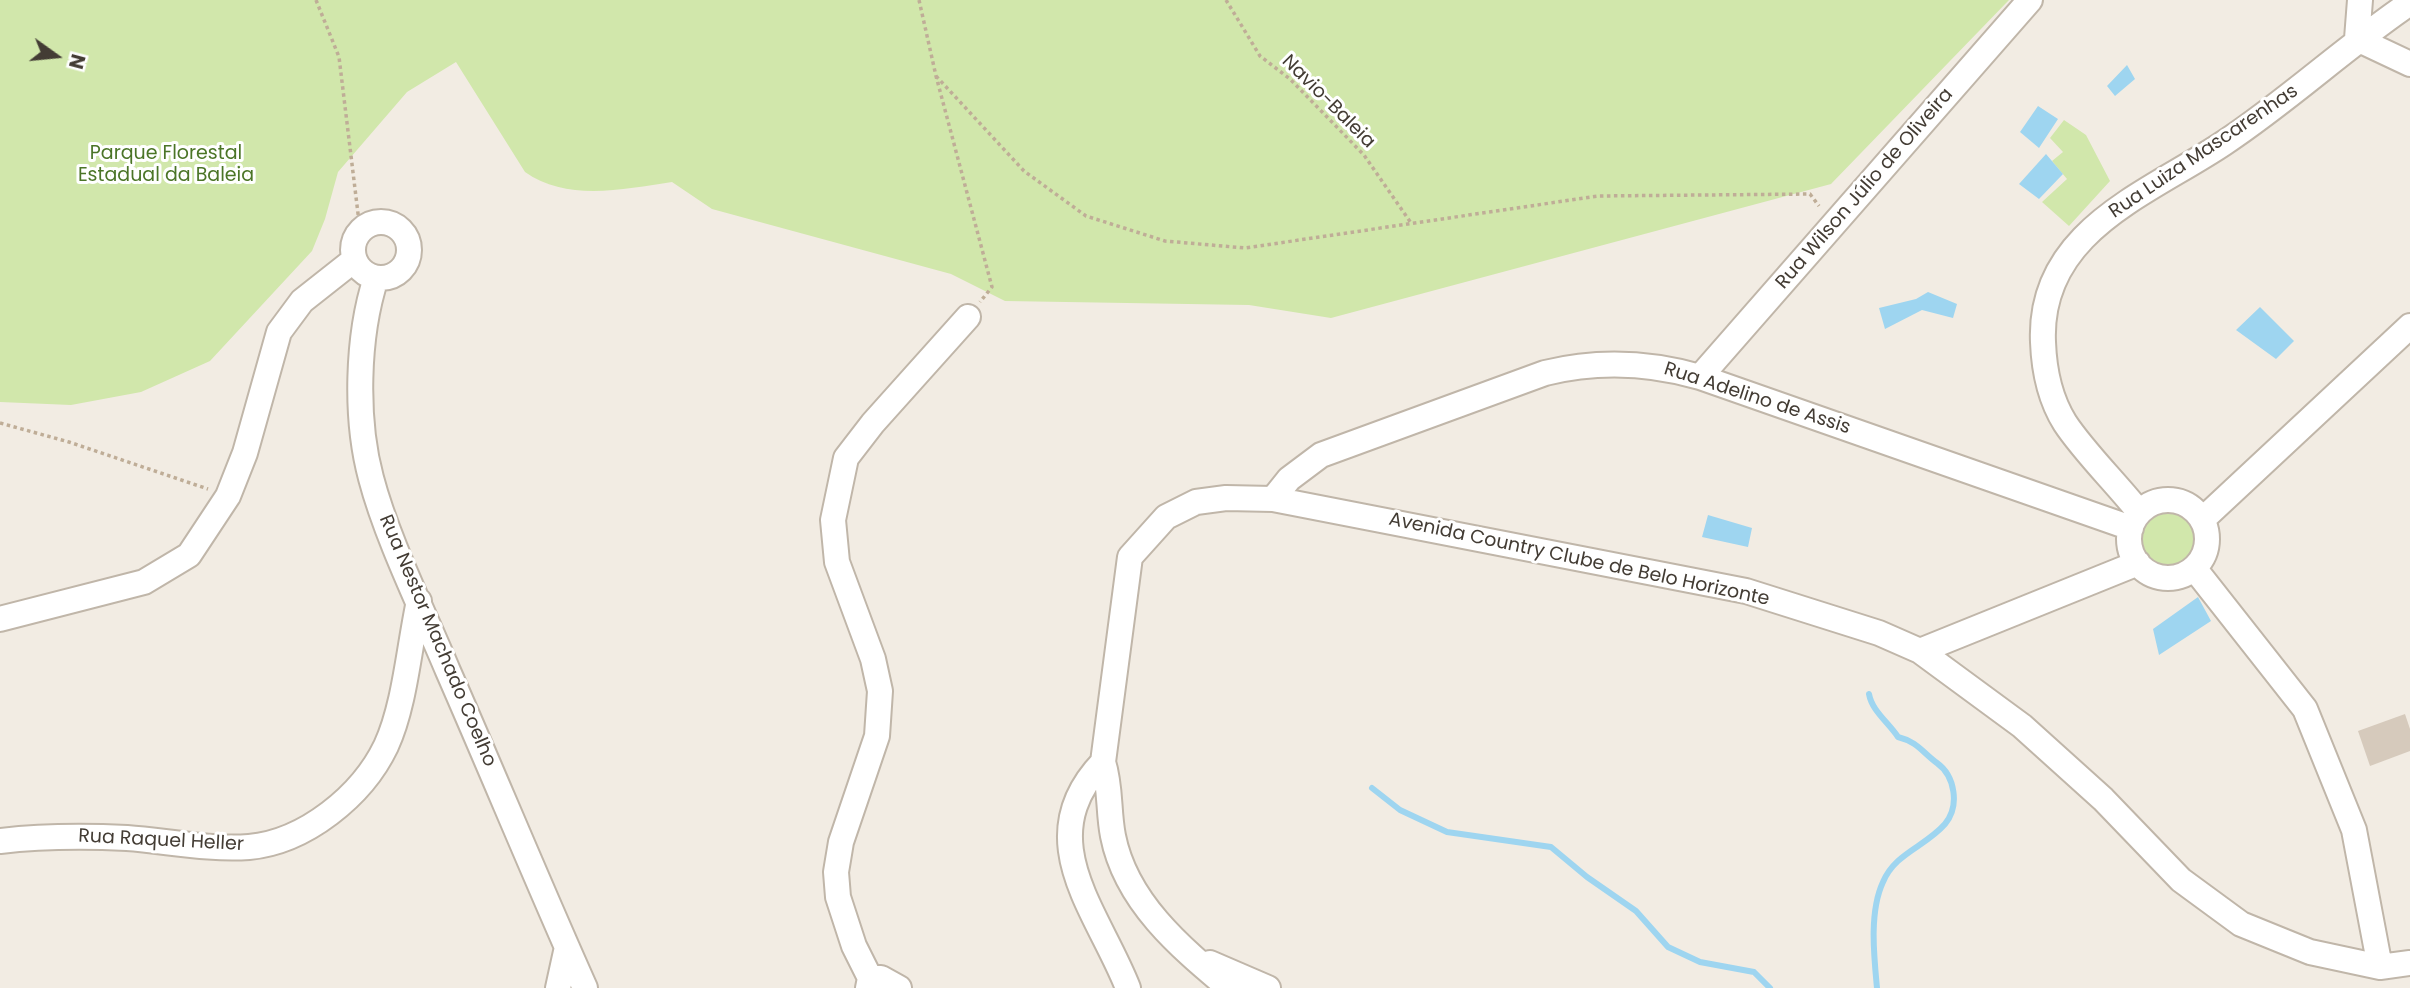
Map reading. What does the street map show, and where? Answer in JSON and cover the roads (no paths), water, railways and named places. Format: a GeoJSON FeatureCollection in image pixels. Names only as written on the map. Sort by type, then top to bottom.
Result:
{"type":"FeatureCollection","features":[{"type":"Feature","properties":{"kind":"street","name":"Rua Wilson Júlio de Oliveira"},"geometry":{"type":"LineString","coordinates":[[1700,377],[2030,0]]}},
{"type":"Feature","properties":{"kind":"street"},"geometry":{"type":"LineString","coordinates":[[2360,0],[2357,39],[2410,64]]}},
{"type":"Feature","properties":{"kind":"street","name":"Rua Luiza Mascarenhas"},"geometry":{"type":"LineString","coordinates":[[2135,520],[2064,422],[2044,373],[2042,325],[2054,278],[2087,233],[2142,190],[2222,144],[2301,88],[2357,39],[2410,4]]}},
{"type":"Feature","properties":{"kind":"street"},"geometry":{"type":"LineString","coordinates":[[379,221],[399,228],[406,236],[409,257],[404,267],[396,274],[376,278],[362,272],[354,260],[352,250],[360,230],[379,221]]}},
{"type":"Feature","properties":{"kind":"street"},"geometry":{"type":"LineString","coordinates":[[0,619],[144,582],[189,555],[228,496],[245,453],[279,332],[302,301],[354,260]]}},
{"type":"Feature","properties":{"kind":"street","name":"Rua Nestor Machado Coelho"},"geometry":{"type":"LineString","coordinates":[[376,278],[369,299],[362,361],[362,416],[369,465],[383,512],[419,601],[585,988]]}},
{"type":"Feature","properties":{"kind":"street"},"geometry":{"type":"LineString","coordinates":[[899,988],[881,978],[869,983],[853,946],[838,897],[836,872],[841,842],[877,736],[880,691],[873,659],[837,562],[833,520],[846,458],[873,423],[968,317]]}},
{"type":"Feature","properties":{"kind":"street"},"geometry":{"type":"LineString","coordinates":[[2203,520],[2410,326]]}},
{"type":"Feature","properties":{"kind":"street","name":"Rua Adelino de Assis"},"geometry":{"type":"LineString","coordinates":[[1273,499],[1289,479],[1321,455],[1545,373],[1579,365],[1626,364],[1664,367],[1700,377],[2135,520]]}},
{"type":"Feature","properties":{"kind":"street","name":"Avenida Country Clube de Belo Horizonte"},"geometry":{"type":"LineString","coordinates":[[1229,988],[1189,954],[1137,897],[1113,837],[1111,794],[1103,762],[1130,556],[1152,529],[1166,517],[1196,502],[1226,498],[1273,499],[1746,591],[1810,609],[1920,651],[2022,726],[2102,799],[2181,880],[2241,924],[2310,952],[2381,967],[2410,963]]}},
{"type":"Feature","properties":{"kind":"street"},"geometry":{"type":"LineString","coordinates":[[2180,501],[2193,508],[2203,520],[2207,545],[2194,568],[2185,574],[2165,578],[2145,570],[2138,563],[2129,540],[2135,520],[2151,503],[2180,501]]}},
{"type":"Feature","properties":{"kind":"street"},"geometry":{"type":"LineString","coordinates":[[1920,651],[2138,563]]}},
{"type":"Feature","properties":{"kind":"street"},"geometry":{"type":"LineString","coordinates":[[2194,568],[2305,709],[2354,830],[2381,967]]}},
{"type":"Feature","properties":{"kind":"street","name":"Rua Raquel Heller"},"geometry":{"type":"LineString","coordinates":[[0,841],[48,835],[250,847],[283,839],[316,822],[360,782],[385,747],[396,719],[419,601]]}},
{"type":"Feature","properties":{"kind":"street"},"geometry":{"type":"LineString","coordinates":[[1103,762],[1087,778],[1074,809],[1073,872],[1128,988]]}},
{"type":"Feature","properties":{"kind":"street"},"geometry":{"type":"LineString","coordinates":[[558,988],[567,947]]}},
{"type":"Feature","properties":{"kind":"street"},"geometry":{"type":"LineString","coordinates":[[1189,954],[1268,988]]}},
{"type":"Feature","properties":{"kind":"water"},"geometry":{"type":"Polygon","coordinates":[[[2127,65],[2135,79],[2115,96],[2107,86],[2127,65]]]}},
{"type":"Feature","properties":{"kind":"water"},"geometry":{"type":"Polygon","coordinates":[[[2038,106],[2058,119],[2039,148],[2020,132],[2038,106]]]}},
{"type":"Feature","properties":{"kind":"water"},"geometry":{"type":"Polygon","coordinates":[[[2046,154],[2063,174],[2039,199],[2019,184],[2046,154]]]}},
{"type":"Feature","properties":{"kind":"water"},"geometry":{"type":"Polygon","coordinates":[[[1928,292],[1957,304],[1953,318],[1922,310],[1885,329],[1879,308],[1916,299],[1928,292]]]}},
{"type":"Feature","properties":{"kind":"water"},"geometry":{"type":"Polygon","coordinates":[[[2260,307],[2294,341],[2276,359],[2236,330],[2260,307]]]}},
{"type":"Feature","properties":{"kind":"water"},"geometry":{"type":"Polygon","coordinates":[[[1708,515],[1752,528],[1748,547],[1702,537],[1708,515]]]}},
{"type":"Feature","properties":{"kind":"water"},"geometry":{"type":"Polygon","coordinates":[[[2198,597],[2211,621],[2159,655],[2153,629],[2198,597]]]}},
{"type":"Feature","properties":{"kind":"waterway"},"geometry":{"type":"LineString","coordinates":[[1869,694],[1877,711],[1898,737],[1915,745],[1948,775],[1954,800],[1953,809],[1945,824],[1895,864],[1883,882],[1874,920],[1877,988]]}},
{"type":"Feature","properties":{"kind":"waterway"},"geometry":{"type":"LineString","coordinates":[[1372,788],[1400,810],[1447,832],[1551,847],[1587,877],[1636,911],[1668,947],[1700,962],[1754,972],[1770,988]]}},
{"type":"Feature","properties":{"kind":"park label","name":"Parque Florestal Estadual da Baleia"},"geometry":{"type":"Point","coordinates":[166,165]}}]}
